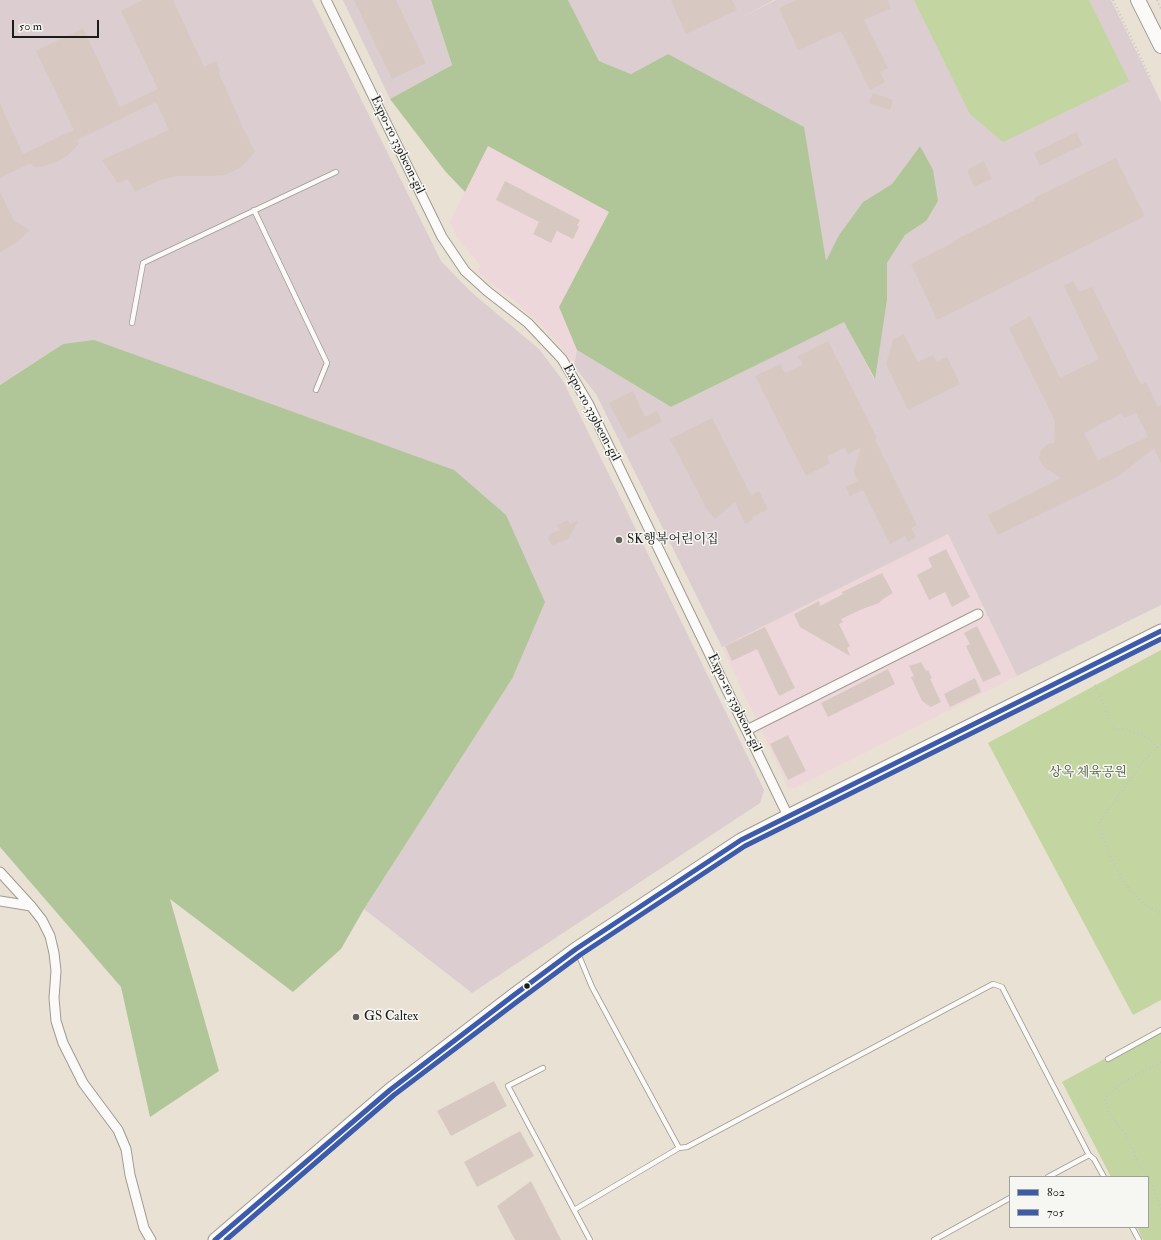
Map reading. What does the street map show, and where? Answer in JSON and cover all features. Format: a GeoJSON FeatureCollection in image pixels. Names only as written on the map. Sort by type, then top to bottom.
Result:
{"type":"FeatureCollection","features":[{"type":"Feature","properties":{"kind":"main road"},"geometry":{"type":"LineString","coordinates":[[1138,0],[1161,46]]}},
{"type":"Feature","properties":{"kind":"main road"},"geometry":{"type":"LineString","coordinates":[[215,1240],[390,1090],[514,995],[576,949],[741,840],[1161,632]]}},
{"type":"Feature","properties":{"kind":"street","name":"Expo-ro 339beon-gil"},"geometry":{"type":"LineString","coordinates":[[326,0],[442,237],[465,271],[487,291],[528,323],[562,359],[588,403],[788,816]]}},
{"type":"Feature","properties":{"kind":"street"},"geometry":{"type":"LineString","coordinates":[[747,730],[978,614]]}},
{"type":"Feature","properties":{"kind":"street"},"geometry":{"type":"LineString","coordinates":[[0,872],[31,906],[42,920],[47,930],[54,952],[56,972],[54,998],[56,1021],[63,1043],[83,1082],[118,1130],[126,1149],[130,1175],[144,1228],[151,1240]]}},
{"type":"Feature","properties":{"kind":"street"},"geometry":{"type":"LineString","coordinates":[[0,901],[31,906]]}},
{"type":"Feature","properties":{"kind":"lane"},"geometry":{"type":"LineString","coordinates":[[132,323],[142,263],[336,172]]}},
{"type":"Feature","properties":{"kind":"lane"},"geometry":{"type":"LineString","coordinates":[[254,210],[327,363],[316,390]]}},
{"type":"Feature","properties":{"kind":"lane"},"geometry":{"type":"LineString","coordinates":[[576,949],[592,987],[679,1148]]}},
{"type":"Feature","properties":{"kind":"lane"},"geometry":{"type":"LineString","coordinates":[[574,1210],[679,1148],[687,1147],[993,984],[1002,987],[1089,1155],[1094,1159],[1103,1176]]}},
{"type":"Feature","properties":{"kind":"lane"},"geometry":{"type":"LineString","coordinates":[[1108,1059],[1161,1030]]}},
{"type":"Feature","properties":{"kind":"lane"},"geometry":{"type":"LineString","coordinates":[[543,1068],[508,1086],[590,1240]]}},
{"type":"Feature","properties":{"kind":"lane"},"geometry":{"type":"LineString","coordinates":[[1050,1176],[1089,1155]]}},
{"type":"Feature","properties":{"kind":"lane"},"geometry":{"type":"LineString","coordinates":[[934,1240],[1009,1199]]}},
{"type":"Feature","properties":{"kind":"lane"},"geometry":{"type":"LineString","coordinates":[[1133,1228],[1139,1240]]}},
{"type":"Feature","properties":{"kind":"path"},"geometry":{"type":"LineString","coordinates":[[1112,0],[1151,79]]}},
{"type":"Feature","properties":{"kind":"path"},"geometry":{"type":"LineString","coordinates":[[1157,0],[1161,9]]}},
{"type":"Feature","properties":{"kind":"path"},"geometry":{"type":"LineString","coordinates":[[1095,685],[1114,729],[1125,729],[1147,737],[1158,748]]}},
{"type":"Feature","properties":{"kind":"path"},"geometry":{"type":"LineString","coordinates":[[1161,744],[1147,757],[1100,822],[1108,852],[1124,883],[1144,904],[1161,913]]}},
{"type":"Feature","properties":{"kind":"path"},"geometry":{"type":"LineString","coordinates":[[1147,1176],[1138,1162],[1125,1134],[1108,1113],[1105,1098],[1120,1084],[1161,1062]]}},
{"type":"Feature","properties":{"kind":"path"},"geometry":{"type":"LineString","coordinates":[[1149,1180],[1161,1209]]}},
{"type":"Feature","properties":{"kind":"shaded area"},"geometry":{"type":"Polygon","coordinates":[[[0,0],[312,0],[441,261],[471,292],[539,349],[563,381],[764,790],[760,803],[472,993],[364,909],[512,679],[63,344],[0,385],[0,0]]]}},
{"type":"Feature","properties":{"kind":"shaded area"},"geometry":{"type":"Polygon","coordinates":[[[343,0],[431,0],[452,65],[390,99],[343,0]]]}},
{"type":"Feature","properties":{"kind":"shaded area"},"geometry":{"type":"Polygon","coordinates":[[[568,0],[774,0],[738,19],[776,0],[1111,0],[1161,102],[1161,605],[1017,676],[948,534],[722,647],[596,394],[574,366],[577,350],[671,407],[844,321],[874,379],[887,300],[887,263],[905,235],[926,221],[920,146],[892,184],[863,202],[839,235],[826,262],[668,54],[631,74],[599,61],[568,0]]]}},
{"type":"Feature","properties":{"kind":"shaded area"},"geometry":{"type":"Polygon","coordinates":[[[488,146],[610,212],[559,307],[577,350],[574,366],[560,346],[542,326],[515,301],[477,272],[480,265],[456,236],[450,222],[488,146]]]}},
{"type":"Feature","properties":{"kind":"shaded area"},"geometry":{"type":"Polygon","coordinates":[[[948,534],[983,606],[761,719],[755,717],[722,647],[948,534]]]}},
{"type":"Feature","properties":{"kind":"shaded area"},"geometry":{"type":"Polygon","coordinates":[[[987,613],[1017,676],[795,788],[788,787],[762,731],[765,725],[987,613]]]}},
{"type":"Feature","properties":{"kind":"green space"},"geometry":{"type":"Polygon","coordinates":[[[431,0],[568,0],[599,61],[631,74],[668,54],[804,127],[826,261],[839,235],[863,202],[892,184],[920,146],[933,170],[938,201],[926,221],[905,235],[887,263],[887,300],[875,379],[844,322],[671,407],[577,350],[559,307],[609,212],[488,146],[465,192],[445,171],[390,99],[452,65],[431,0]]]}},
{"type":"Feature","properties":{"kind":"green space"},"geometry":{"type":"Polygon","coordinates":[[[914,0],[1089,0],[1129,81],[1003,142],[970,114],[914,0]]]}},
{"type":"Feature","properties":{"kind":"green space"},"geometry":{"type":"Polygon","coordinates":[[[94,340],[454,470],[506,515],[545,602],[512,679],[364,909],[341,949],[293,992],[170,899],[219,1071],[150,1117],[121,987],[0,847],[0,385],[63,344],[94,340]]]}},
{"type":"Feature","properties":{"kind":"green space","name":"상옥 체육공원"},"geometry":{"type":"Polygon","coordinates":[[[1161,650],[1161,1000],[1133,1015],[988,743],[1161,650]]]}},
{"type":"Feature","properties":{"kind":"green space"},"geometry":{"type":"Polygon","coordinates":[[[1161,1028],[1161,1240],[1143,1240],[1137,1228],[1149,1228],[1149,1176],[1110,1176],[1062,1082],[1161,1028]]]}},
{"type":"Feature","properties":{"kind":"building"},"geometry":{"type":"Polygon","coordinates":[[[143,0],[173,0],[204,67],[216,61],[220,71],[218,72],[255,152],[238,169],[225,175],[178,176],[158,181],[135,192],[128,179],[118,183],[102,160],[169,130],[156,102],[77,140],[79,144],[67,156],[56,162],[44,166],[34,167],[31,163],[0,178],[0,104],[23,154],[74,130],[36,51],[83,28],[120,107],[158,89],[121,11],[143,0]]]}},
{"type":"Feature","properties":{"kind":"building"},"geometry":{"type":"Polygon","coordinates":[[[354,0],[396,0],[426,63],[392,79],[354,0]]]}},
{"type":"Feature","properties":{"kind":"building"},"geometry":{"type":"Polygon","coordinates":[[[671,0],[732,0],[737,10],[686,34],[671,0]]]}},
{"type":"Feature","properties":{"kind":"building"},"geometry":{"type":"Polygon","coordinates":[[[796,0],[887,0],[891,8],[864,20],[888,68],[880,72],[885,82],[870,90],[841,31],[798,50],[779,8],[796,0]]]}},
{"type":"Feature","properties":{"kind":"building"},"geometry":{"type":"Polygon","coordinates":[[[873,93],[893,100],[890,110],[869,103],[873,93]]]}},
{"type":"Feature","properties":{"kind":"building"},"geometry":{"type":"Polygon","coordinates":[[[1076,132],[1083,145],[1040,166],[1034,153],[1076,132]]]}},
{"type":"Feature","properties":{"kind":"building"},"geometry":{"type":"Polygon","coordinates":[[[1116,158],[1145,216],[937,320],[911,264],[1035,200],[1034,198],[1116,158]]]}},
{"type":"Feature","properties":{"kind":"building"},"geometry":{"type":"Polygon","coordinates":[[[984,161],[992,179],[974,187],[967,170],[984,161]]]}},
{"type":"Feature","properties":{"kind":"building"},"geometry":{"type":"Polygon","coordinates":[[[505,181],[580,220],[577,225],[579,227],[573,239],[557,231],[551,243],[533,234],[539,222],[496,200],[505,181]]]}},
{"type":"Feature","properties":{"kind":"building"},"geometry":{"type":"Polygon","coordinates":[[[0,192],[14,221],[30,230],[17,242],[0,252],[0,192]]]}},
{"type":"Feature","properties":{"kind":"building"},"geometry":{"type":"Polygon","coordinates":[[[1073,281],[1079,292],[1092,287],[1141,385],[1146,382],[1158,407],[1161,405],[1161,463],[1154,448],[1119,476],[998,535],[988,515],[1061,478],[1045,468],[1041,463],[1039,457],[1041,450],[1048,444],[1054,443],[1055,421],[1009,328],[1030,316],[1060,378],[1099,359],[1064,286],[1073,281]],[[1122,413],[1084,433],[1098,460],[1148,437],[1136,413],[1124,418],[1122,413]]]}},
{"type":"Feature","properties":{"kind":"building"},"geometry":{"type":"Polygon","coordinates":[[[904,334],[918,362],[933,355],[937,362],[947,357],[960,384],[908,410],[886,364],[893,340],[904,334]]]}},
{"type":"Feature","properties":{"kind":"building"},"geometry":{"type":"Polygon","coordinates":[[[828,341],[877,438],[875,440],[917,525],[911,528],[916,537],[908,542],[905,536],[890,544],[863,490],[850,496],[846,487],[858,481],[854,474],[854,470],[861,447],[848,454],[845,447],[827,457],[830,463],[806,476],[755,376],[780,364],[785,373],[803,365],[798,356],[828,341]]]}},
{"type":"Feature","properties":{"kind":"building"},"geometry":{"type":"Polygon","coordinates":[[[633,391],[645,417],[657,411],[662,422],[628,439],[609,403],[633,391]]]}},
{"type":"Feature","properties":{"kind":"building"},"geometry":{"type":"Polygon","coordinates":[[[712,418],[751,495],[759,491],[768,509],[752,517],[753,520],[745,524],[735,502],[715,519],[704,506],[705,505],[670,439],[712,418]]]}},
{"type":"Feature","properties":{"kind":"building"},"geometry":{"type":"Polygon","coordinates":[[[568,520],[570,524],[578,521],[568,539],[553,545],[551,544],[548,539],[550,534],[560,530],[557,525],[568,520]]]}},
{"type":"Feature","properties":{"kind":"building"},"geometry":{"type":"Polygon","coordinates":[[[946,549],[970,597],[952,607],[945,592],[929,600],[917,575],[932,567],[928,558],[946,549]]]}},
{"type":"Feature","properties":{"kind":"building"},"geometry":{"type":"Polygon","coordinates":[[[882,573],[893,593],[879,603],[841,619],[843,622],[839,624],[850,646],[847,648],[850,656],[800,627],[794,614],[819,601],[820,606],[843,594],[842,592],[882,573]]]}},
{"type":"Feature","properties":{"kind":"building"},"geometry":{"type":"Polygon","coordinates":[[[977,626],[1001,674],[983,682],[966,646],[970,644],[964,633],[977,626]]]}},
{"type":"Feature","properties":{"kind":"building"},"geometry":{"type":"Polygon","coordinates":[[[765,627],[795,688],[779,696],[757,649],[732,661],[725,646],[765,627]]]}},
{"type":"Feature","properties":{"kind":"building"},"geometry":{"type":"Polygon","coordinates":[[[921,662],[926,671],[928,670],[932,678],[930,679],[941,702],[931,707],[922,701],[911,677],[914,676],[909,666],[921,662]]]}},
{"type":"Feature","properties":{"kind":"building"},"geometry":{"type":"Polygon","coordinates":[[[888,669],[895,684],[828,717],[821,703],[888,669]]]}},
{"type":"Feature","properties":{"kind":"building"},"geometry":{"type":"Polygon","coordinates":[[[975,678],[981,692],[950,707],[944,694],[975,678]]]}},
{"type":"Feature","properties":{"kind":"building"},"geometry":{"type":"Polygon","coordinates":[[[788,735],[806,771],[788,780],[770,744],[788,735]]]}},
{"type":"Feature","properties":{"kind":"building"},"geometry":{"type":"Polygon","coordinates":[[[494,1081],[507,1106],[451,1136],[437,1111],[494,1081]]]}},
{"type":"Feature","properties":{"kind":"building"},"geometry":{"type":"Polygon","coordinates":[[[520,1131],[534,1156],[477,1187],[464,1162],[520,1131]]]}},
{"type":"Feature","properties":{"kind":"building"},"geometry":{"type":"Polygon","coordinates":[[[531,1181],[561,1240],[515,1240],[497,1206],[531,1181]]]}},
{"type":"Feature","properties":{"kind":"transit line","name":"802"},"geometry":{"type":"LineString","coordinates":[[215,1240],[390,1090],[514,995],[576,949],[741,840],[1161,631]]}},
{"type":"Feature","properties":{"kind":"transit line","name":"705"},"geometry":{"type":"LineString","coordinates":[[226,1240],[394,1095],[580,955],[745,846],[1161,639]]}},
{"type":"Feature","properties":{"kind":"place","name":"SK행복어린이집"},"geometry":{"type":"Point","coordinates":[619,540]}},
{"type":"Feature","properties":{"kind":"place","name":"GS Caltex"},"geometry":{"type":"Point","coordinates":[356,1017]}}]}
